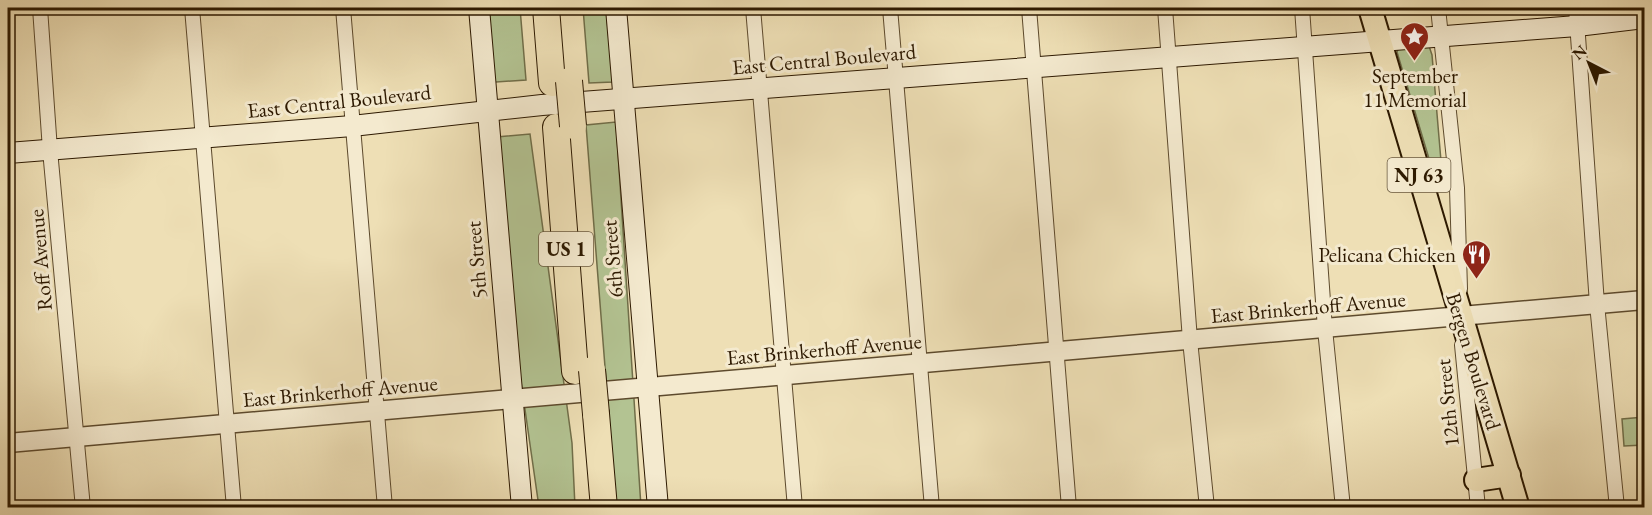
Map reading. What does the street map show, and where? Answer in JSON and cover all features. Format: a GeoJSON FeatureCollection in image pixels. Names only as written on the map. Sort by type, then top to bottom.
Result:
{"type":"FeatureCollection","features":[{"type":"Feature","properties":{"kind":"highway","name":"US 1"},"geometry":{"type":"LineString","coordinates":[[546,8],[561,82]]}},
{"type":"Feature","properties":{"kind":"highway","name":"US 1"},"geometry":{"type":"LineString","coordinates":[[563,8],[561,82],[587,415],[586,507]]}},
{"type":"Feature","properties":{"kind":"highway","name":"US 1"},"geometry":{"type":"LineString","coordinates":[[587,415],[604,507]]}},
{"type":"Feature","properties":{"kind":"main road","name":"5th Street"},"geometry":{"type":"LineString","coordinates":[[479,8],[522,507]]}},
{"type":"Feature","properties":{"kind":"main road","name":"6th Street"},"geometry":{"type":"LineString","coordinates":[[616,8],[646,386],[658,507]]}},
{"type":"Feature","properties":{"kind":"main road","name":"Bergen Boulevard"},"geometry":{"type":"LineString","coordinates":[[1370,8],[1518,507]]}},
{"type":"Feature","properties":{"kind":"main road","name":"East Central Boulevard"},"geometry":{"type":"LineString","coordinates":[[8,153],[352,126],[488,110],[1441,36],[1576,17],[1644,18]]}},
{"type":"Feature","properties":{"kind":"main road"},"geometry":{"type":"LineString","coordinates":[[1476,480],[1509,475]]}},
{"type":"Feature","properties":{"kind":"street","name":"Roff Avenue"},"geometry":{"type":"LineString","coordinates":[[40,8],[50,150],[84,507]]}},
{"type":"Feature","properties":{"kind":"street"},"geometry":{"type":"LineString","coordinates":[[192,8],[234,507]]}},
{"type":"Feature","properties":{"kind":"street"},"geometry":{"type":"LineString","coordinates":[[343,8],[385,507]]}},
{"type":"Feature","properties":{"kind":"street"},"geometry":{"type":"LineString","coordinates":[[753,8],[795,507]]}},
{"type":"Feature","properties":{"kind":"street"},"geometry":{"type":"LineString","coordinates":[[890,8],[932,507]]}},
{"type":"Feature","properties":{"kind":"street"},"geometry":{"type":"LineString","coordinates":[[1029,8],[1069,507]]}},
{"type":"Feature","properties":{"kind":"street"},"geometry":{"type":"LineString","coordinates":[[1165,8],[1190,340],[1207,507]]}},
{"type":"Feature","properties":{"kind":"street"},"geometry":{"type":"LineString","coordinates":[[1302,8],[1325,329],[1343,507]]}},
{"type":"Feature","properties":{"kind":"street","name":"12th Street"},"geometry":{"type":"LineString","coordinates":[[1438,8],[1457,188],[1461,317],[1478,507]]}},
{"type":"Feature","properties":{"kind":"street"},"geometry":{"type":"LineString","coordinates":[[1576,17],[1597,304],[1617,507]]}},
{"type":"Feature","properties":{"kind":"street","name":"East Brinkerhoff Avenue"},"geometry":{"type":"LineString","coordinates":[[8,443],[1644,300]]}},
{"type":"Feature","properties":{"kind":"green space"},"geometry":{"type":"Polygon","coordinates":[[[477,8],[520,8],[526,80],[482,83],[477,8]]]}},
{"type":"Feature","properties":{"kind":"green space"},"geometry":{"type":"Polygon","coordinates":[[[583,8],[606,8],[613,82],[589,83],[583,8]]]}},
{"type":"Feature","properties":{"kind":"green space"},"geometry":{"type":"Polygon","coordinates":[[[1429,46],[1432,55],[1441,161],[1437,169],[1430,162],[1397,52],[1398,49],[1429,46]]]}},
{"type":"Feature","properties":{"kind":"green space"},"geometry":{"type":"Polygon","coordinates":[[[616,122],[641,507],[616,507],[586,125],[616,122]]]}},
{"type":"Feature","properties":{"kind":"green space"},"geometry":{"type":"Polygon","coordinates":[[[530,134],[572,443],[575,507],[539,507],[486,138],[530,134]]]}},
{"type":"Feature","properties":{"kind":"green space"},"geometry":{"type":"Polygon","coordinates":[[[1644,417],[1644,445],[1624,446],[1622,419],[1644,417]]]}},
{"type":"Feature","properties":{"kind":"place","name":"September 11 Memorial"},"geometry":{"type":"Point","coordinates":[1415,62]}},
{"type":"Feature","properties":{"kind":"place","name":"Pelicana Chicken"},"geometry":{"type":"Point","coordinates":[1477,280]}}]}
